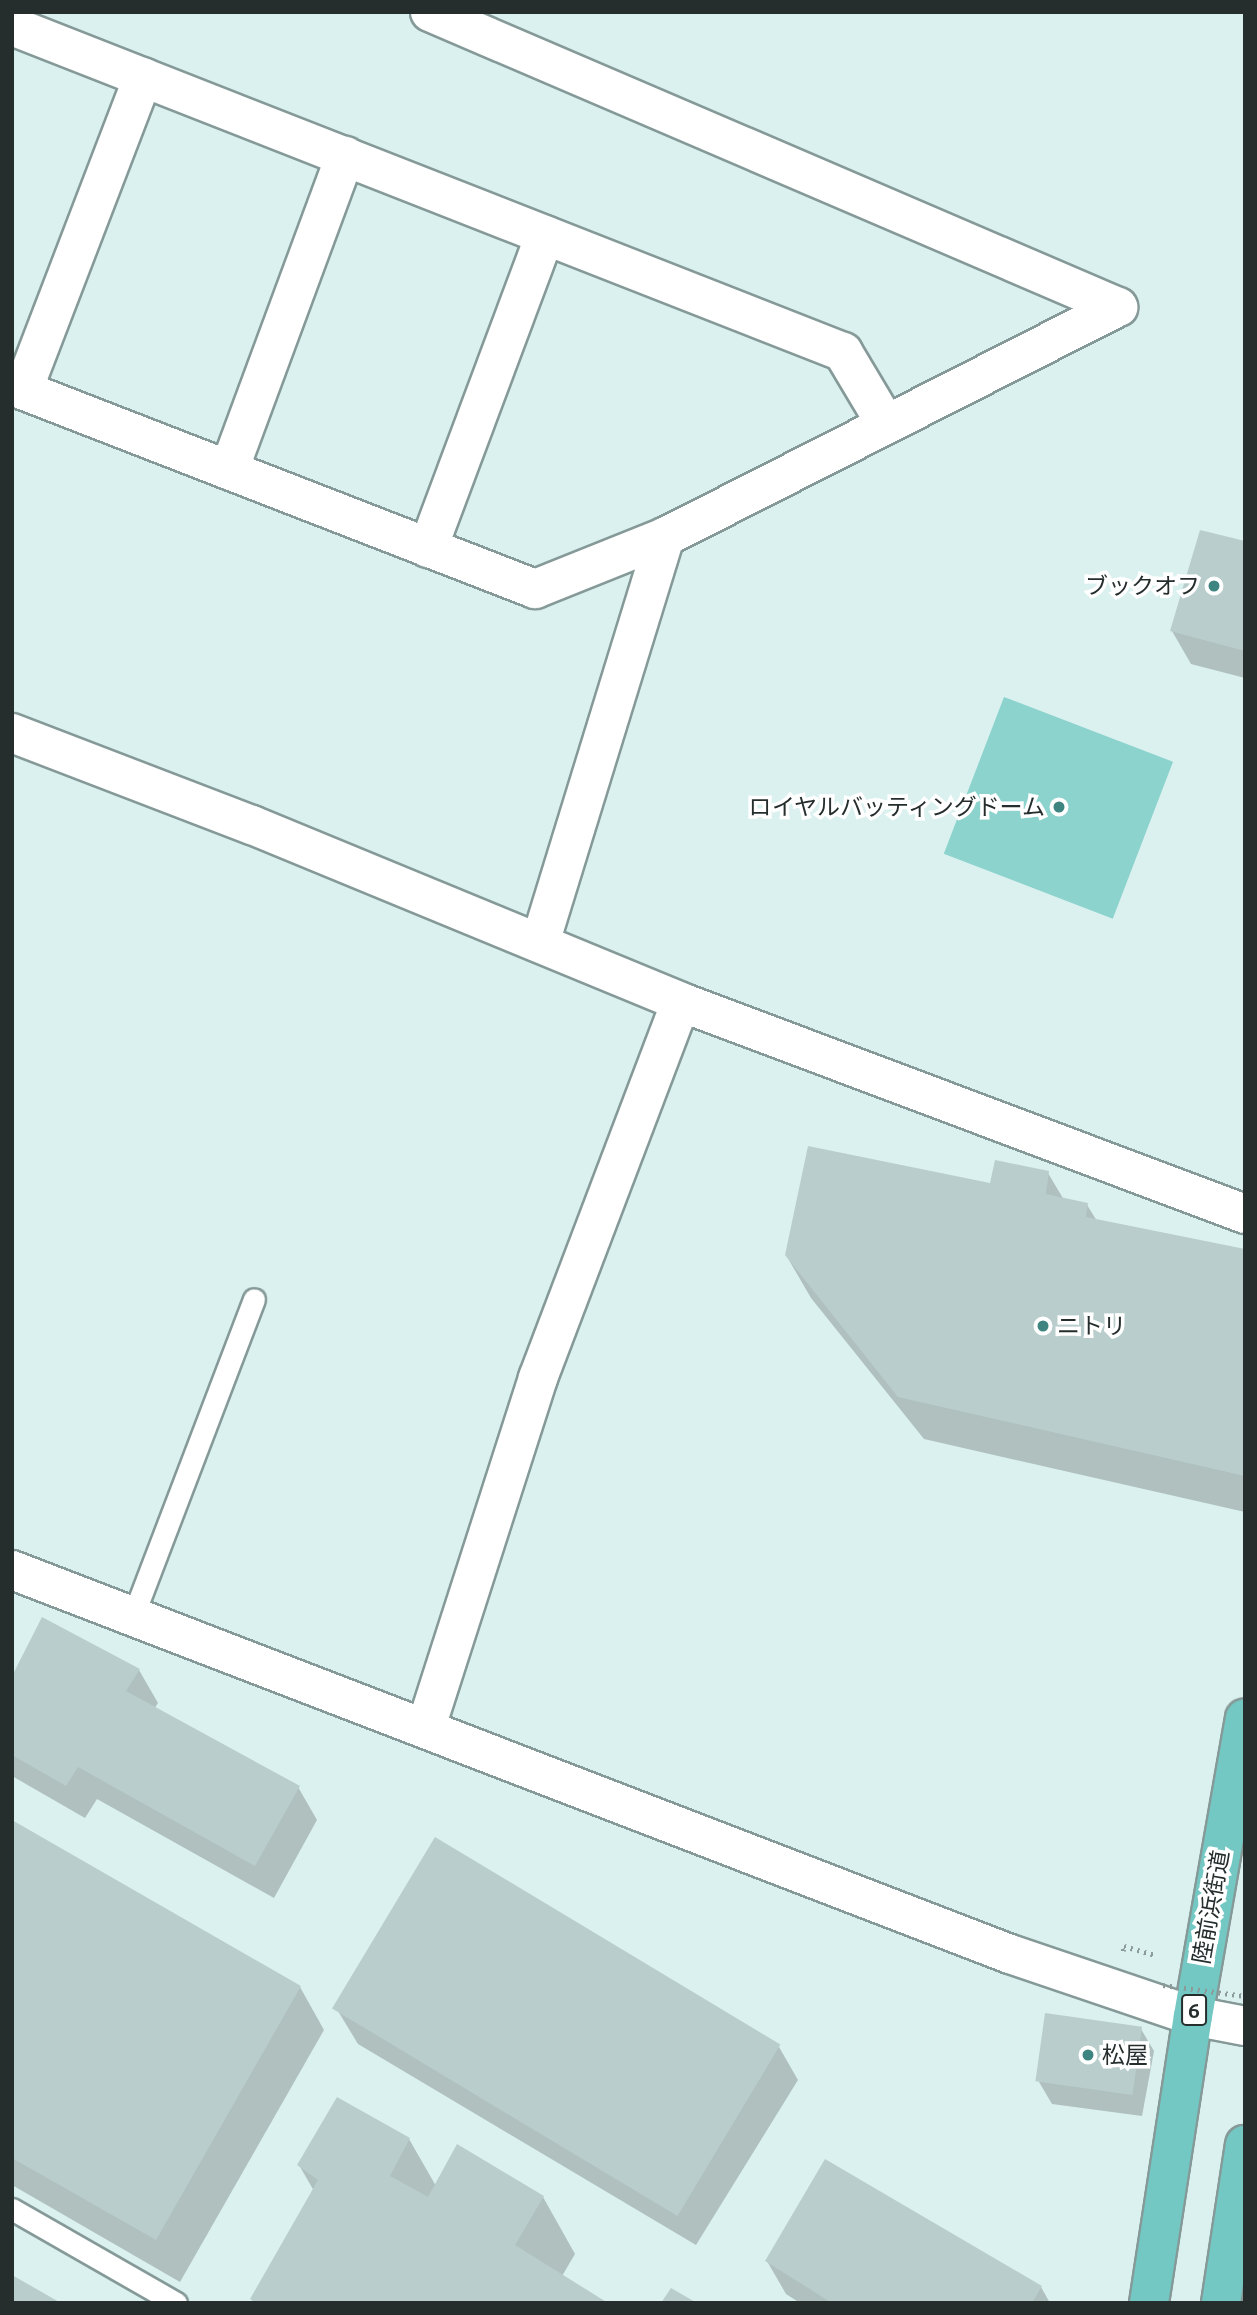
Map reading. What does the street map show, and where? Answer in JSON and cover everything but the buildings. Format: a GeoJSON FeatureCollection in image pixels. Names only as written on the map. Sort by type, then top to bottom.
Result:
{"type":"FeatureCollection","features":[{"type":"Feature","properties":{"kind":"highway","name":"陸前浜街道"},"geometry":{"type":"LineString","coordinates":[[1149,2303],[1193,2017],[1245,1719]]}},
{"type":"Feature","properties":{"kind":"highway"},"geometry":{"type":"LineString","coordinates":[[1221,2303],[1245,2145]]}},
{"type":"Feature","properties":{"kind":"street"},"geometry":{"type":"LineString","coordinates":[[143,77],[18,388],[535,589],[665,537],[1118,307],[430,12]]}},
{"type":"Feature","properties":{"kind":"street"},"geometry":{"type":"LineString","coordinates":[[12,26],[843,352],[886,425]]}},
{"type":"Feature","properties":{"kind":"street"},"geometry":{"type":"LineString","coordinates":[[229,470],[345,156]]}},
{"type":"Feature","properties":{"kind":"street"},"geometry":{"type":"LineString","coordinates":[[428,548],[545,235]]}},
{"type":"Feature","properties":{"kind":"street"},"geometry":{"type":"LineString","coordinates":[[540,943],[665,537]]}},
{"type":"Feature","properties":{"kind":"street"},"geometry":{"type":"LineString","coordinates":[[12,733],[252,825],[681,1002],[1245,1214]]}},
{"type":"Feature","properties":{"kind":"street"},"geometry":{"type":"LineString","coordinates":[[426,1727],[538,1378],[681,1002]]}},
{"type":"Feature","properties":{"kind":"street"},"geometry":{"type":"LineString","coordinates":[[12,1570],[426,1727],[1010,1954],[1193,2017],[1245,2026]]}},
{"type":"Feature","properties":{"kind":"lane"},"geometry":{"type":"LineString","coordinates":[[133,1616],[254,1298]]}},
{"type":"Feature","properties":{"kind":"lane"},"geometry":{"type":"LineString","coordinates":[[12,2209],[176,2303]]}},
{"type":"Feature","properties":{"kind":"path"},"geometry":{"type":"LineString","coordinates":[[1163,1985],[1245,1996]]}},
{"type":"Feature","properties":{"kind":"shaded area","name":"ロイヤルバッティングドーム"},"geometry":{"type":"Polygon","coordinates":[[[1004,697],[1173,762],[1113,919],[944,854],[1004,697]]]}},
{"type":"Feature","properties":{"kind":"place","name":"ブックオフ"},"geometry":{"type":"Point","coordinates":[1214,586]}},
{"type":"Feature","properties":{"kind":"place","name":"ロイヤルバッティングドーム"},"geometry":{"type":"Point","coordinates":[1059,807]}},
{"type":"Feature","properties":{"kind":"place","name":"ニトリ"},"geometry":{"type":"Point","coordinates":[1043,1326]}},
{"type":"Feature","properties":{"kind":"place","name":"松屋"},"geometry":{"type":"Point","coordinates":[1088,2055]}}]}
